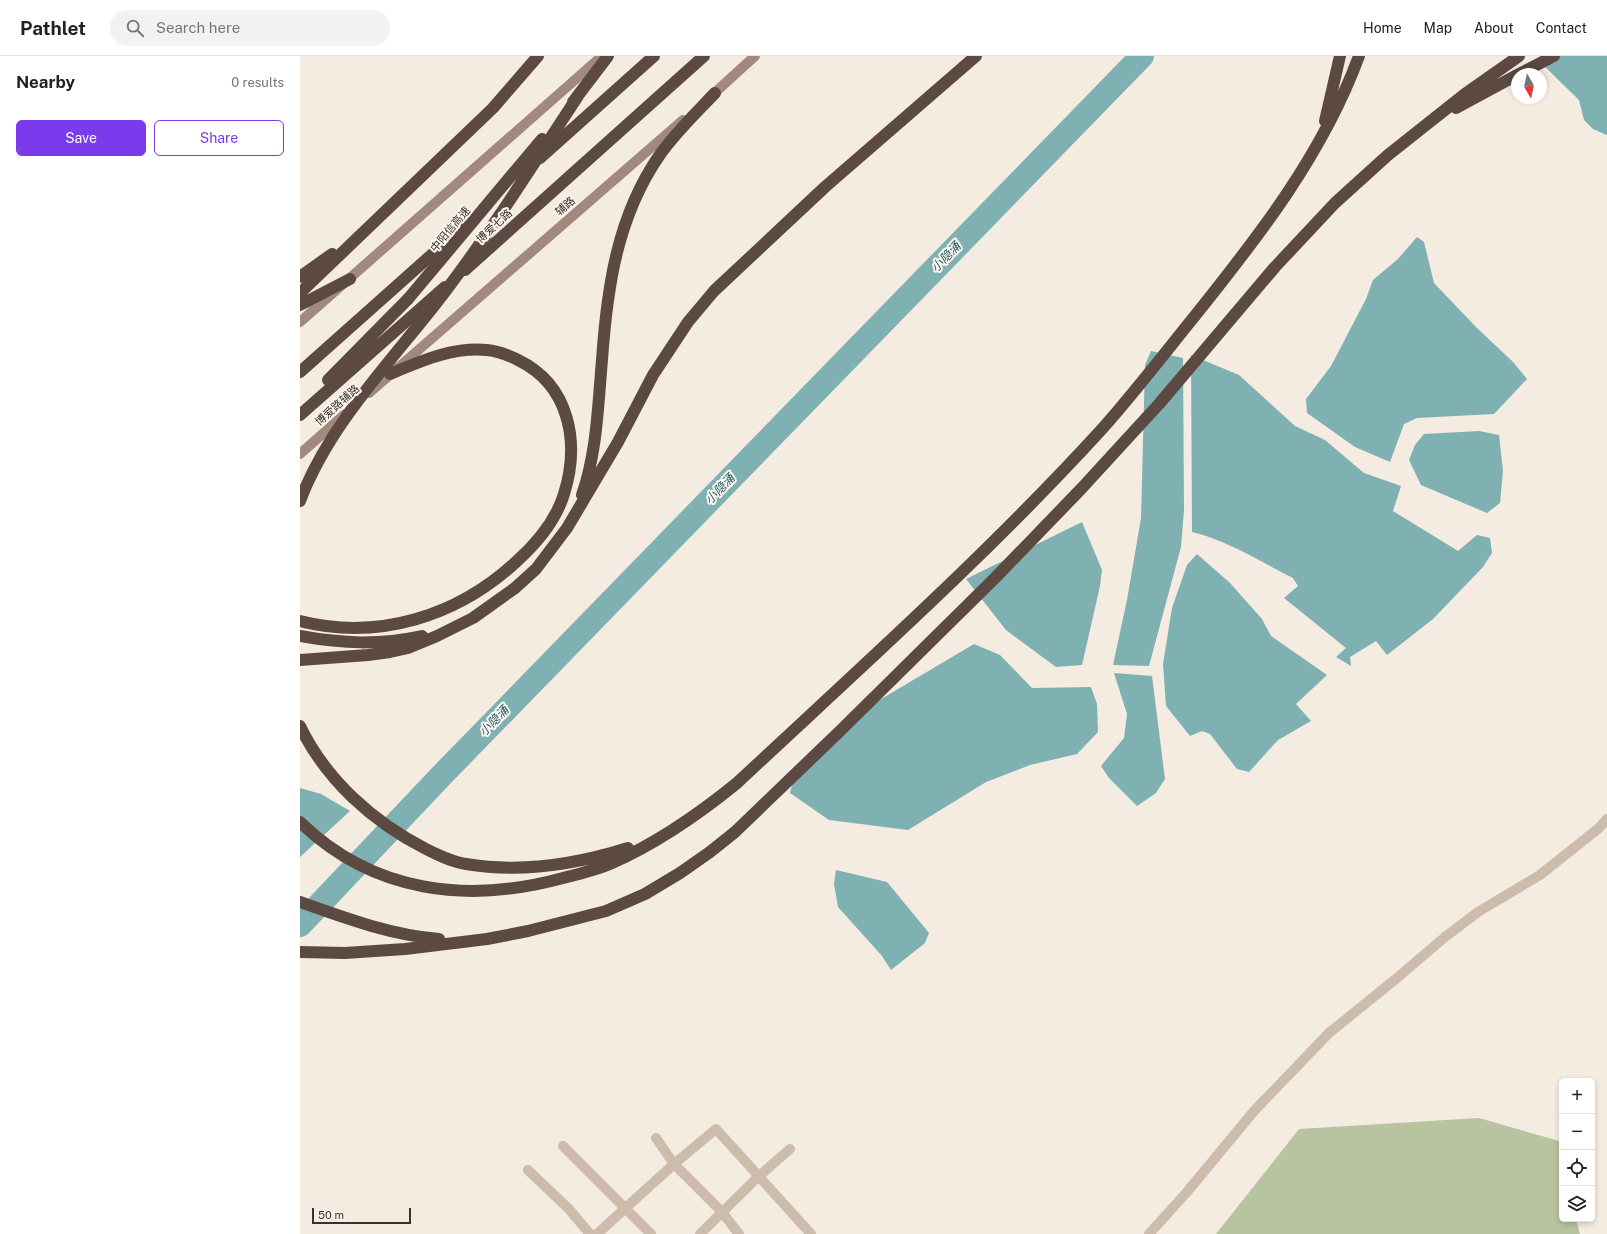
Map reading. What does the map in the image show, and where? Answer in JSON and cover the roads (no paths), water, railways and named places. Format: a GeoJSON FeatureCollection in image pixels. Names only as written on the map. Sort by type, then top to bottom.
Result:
{"type":"FeatureCollection","features":[{"type":"Feature","properties":{"kind":"highway"},"geometry":{"type":"LineString","coordinates":[[300,293],[493,108],[538,56]]}},
{"type":"Feature","properties":{"kind":"highway","name":"中阳信高速"},"geometry":{"type":"LineString","coordinates":[[300,408],[408,299],[578,96],[608,56]]}},
{"type":"Feature","properties":{"kind":"highway","name":"博爱七路"},"geometry":{"type":"LineString","coordinates":[[300,372],[654,56]]}},
{"type":"Feature","properties":{"kind":"highway","name":"博爱七路"},"geometry":{"type":"LineString","coordinates":[[300,414],[704,56]]}},
{"type":"Feature","properties":{"kind":"highway"},"geometry":{"type":"LineString","coordinates":[[300,660],[390,652],[422,643],[491,606],[515,588],[536,568],[552,549],[575,515],[618,442],[653,375],[688,322],[714,290],[825,187],[976,56]]}},
{"type":"Feature","properties":{"kind":"highway"},"geometry":{"type":"LineString","coordinates":[[1316,150],[1328,114],[1340,56]]}},
{"type":"Feature","properties":{"kind":"highway"},"geometry":{"type":"LineString","coordinates":[[300,822],[348,859],[378,874],[405,883],[459,892],[500,891],[542,884],[583,873],[612,863],[654,841],[703,810],[737,783],[976,558],[1063,470],[1142,383],[1218,288],[1288,194],[1316,150],[1343,97],[1359,56]]}},
{"type":"Feature","properties":{"kind":"highway"},"geometry":{"type":"LineString","coordinates":[[300,952],[375,951],[487,939],[528,931],[606,911],[645,894],[680,873],[735,832],[835,737],[996,577],[1145,420],[1275,267],[1330,208],[1388,155],[1465,94],[1519,56]]}},
{"type":"Feature","properties":{"kind":"highway"},"geometry":{"type":"LineString","coordinates":[[1531,68],[1554,56]]}},
{"type":"Feature","properties":{"kind":"highway"},"geometry":{"type":"LineString","coordinates":[[1426,126],[1511,79]]}},
{"type":"Feature","properties":{"kind":"highway"},"geometry":{"type":"LineString","coordinates":[[575,515],[584,489],[592,454],[597,418],[608,293],[613,266],[624,227],[638,189],[660,155],[715,93]]}},
{"type":"Feature","properties":{"kind":"highway"},"geometry":{"type":"LineString","coordinates":[[300,501],[316,466],[342,424],[372,382],[444,294],[470,258],[578,96]]}},
{"type":"Feature","properties":{"kind":"highway"},"geometry":{"type":"LineString","coordinates":[[300,276],[366,230]]}},
{"type":"Feature","properties":{"kind":"highway"},"geometry":{"type":"LineString","coordinates":[[300,305],[350,279]]}},
{"type":"Feature","properties":{"kind":"highway"},"geometry":{"type":"LineString","coordinates":[[300,621],[354,629],[384,627],[432,615],[457,604],[480,591],[503,574],[524,555],[540,537],[564,496],[570,471],[572,453],[571,433],[566,414],[558,395],[545,378],[528,364],[507,354],[487,350],[462,350],[438,355],[390,374]]}},
{"type":"Feature","properties":{"kind":"highway"},"geometry":{"type":"LineString","coordinates":[[300,636],[325,641],[355,643],[381,642],[405,639],[454,627]]}},
{"type":"Feature","properties":{"kind":"highway"},"geometry":{"type":"LineString","coordinates":[[300,726],[320,760],[358,803],[412,842],[440,856],[464,864],[498,868],[538,866],[568,862],[612,853],[654,841]]}},
{"type":"Feature","properties":{"kind":"highway"},"geometry":{"type":"LineString","coordinates":[[300,902],[403,935],[446,940],[487,939]]}},
{"type":"Feature","properties":{"kind":"street"},"geometry":{"type":"LineString","coordinates":[[300,322],[602,56]]}},
{"type":"Feature","properties":{"kind":"street","name":"辅路"},"geometry":{"type":"LineString","coordinates":[[390,374],[715,93],[755,56]]}},
{"type":"Feature","properties":{"kind":"street","name":"博爱路辅路"},"geometry":{"type":"LineString","coordinates":[[300,454],[390,374]]}},
{"type":"Feature","properties":{"kind":"street"},"geometry":{"type":"LineString","coordinates":[[1149,1234],[1187,1192],[1254,1111],[1329,1033],[1478,912],[1540,875],[1600,828],[1607,819]]}},
{"type":"Feature","properties":{"kind":"street"},"geometry":{"type":"LineString","coordinates":[[597,1234],[716,1128],[811,1234]]}},
{"type":"Feature","properties":{"kind":"street"},"geometry":{"type":"LineString","coordinates":[[656,1138],[674,1164],[722,1212],[739,1234]]}},
{"type":"Feature","properties":{"kind":"street"},"geometry":{"type":"LineString","coordinates":[[563,1146],[651,1234]]}},
{"type":"Feature","properties":{"kind":"street"},"geometry":{"type":"LineString","coordinates":[[700,1234],[759,1176],[790,1149]]}},
{"type":"Feature","properties":{"kind":"street"},"geometry":{"type":"LineString","coordinates":[[528,1170],[568,1208],[590,1234]]}},
{"type":"Feature","properties":{"kind":"water"},"geometry":{"type":"Polygon","coordinates":[[[1542,56],[1607,56],[1607,135],[1593,129],[1584,120],[1579,100],[1541,63],[1542,56]]]}},
{"type":"Feature","properties":{"kind":"water"},"geometry":{"type":"Polygon","coordinates":[[[1417,237],[1424,242],[1434,283],[1476,327],[1513,362],[1527,379],[1494,414],[1417,418],[1404,424],[1390,462],[1355,447],[1307,413],[1306,399],[1331,366],[1366,299],[1373,280],[1398,259],[1417,237]]]}},
{"type":"Feature","properties":{"kind":"water"},"geometry":{"type":"Polygon","coordinates":[[[1151,351],[1183,358],[1184,510],[1181,547],[1149,666],[1113,665],[1127,600],[1141,518],[1145,365],[1151,351]]]}},
{"type":"Feature","properties":{"kind":"water"},"geometry":{"type":"Polygon","coordinates":[[[1191,355],[1239,375],[1295,426],[1325,440],[1364,473],[1401,486],[1393,511],[1458,551],[1477,535],[1490,538],[1492,553],[1483,567],[1433,619],[1387,655],[1376,641],[1350,657],[1351,666],[1336,657],[1346,648],[1284,598],[1298,586],[1293,578],[1218,540],[1192,532],[1191,355]]]}},
{"type":"Feature","properties":{"kind":"water"},"geometry":{"type":"Polygon","coordinates":[[[1479,431],[1499,435],[1503,471],[1500,503],[1487,513],[1421,485],[1409,460],[1415,445],[1424,434],[1479,431]]]}},
{"type":"Feature","properties":{"kind":"water"},"geometry":{"type":"Polygon","coordinates":[[[1082,522],[1102,570],[1100,586],[1082,665],[1056,667],[1006,630],[966,579],[1082,522]]]}},
{"type":"Feature","properties":{"kind":"water"},"geometry":{"type":"Polygon","coordinates":[[[1197,554],[1230,583],[1262,619],[1271,636],[1327,675],[1296,704],[1311,721],[1278,740],[1249,772],[1237,769],[1210,734],[1202,731],[1190,736],[1166,706],[1163,664],[1172,608],[1187,565],[1197,554]]]}},
{"type":"Feature","properties":{"kind":"water"},"geometry":{"type":"Polygon","coordinates":[[[974,644],[1000,655],[1032,688],[1091,687],[1097,704],[1098,732],[1077,754],[1030,765],[986,782],[908,830],[829,820],[790,793],[796,771],[866,708],[974,644]]]}},
{"type":"Feature","properties":{"kind":"water"},"geometry":{"type":"Polygon","coordinates":[[[1114,673],[1152,676],[1165,779],[1156,793],[1137,806],[1109,778],[1101,766],[1124,738],[1127,714],[1114,673]]]}},
{"type":"Feature","properties":{"kind":"water"},"geometry":{"type":"Polygon","coordinates":[[[300,788],[321,794],[350,811],[300,857],[300,788]]]}},
{"type":"Feature","properties":{"kind":"water"},"geometry":{"type":"Polygon","coordinates":[[[836,870],[887,882],[929,933],[925,943],[891,970],[882,956],[838,907],[834,884],[836,870]]]}},
{"type":"Feature","properties":{"kind":"waterway","name":"小隐涌"},"geometry":{"type":"LineString","coordinates":[[300,925],[441,776],[1142,56]]}}]}
